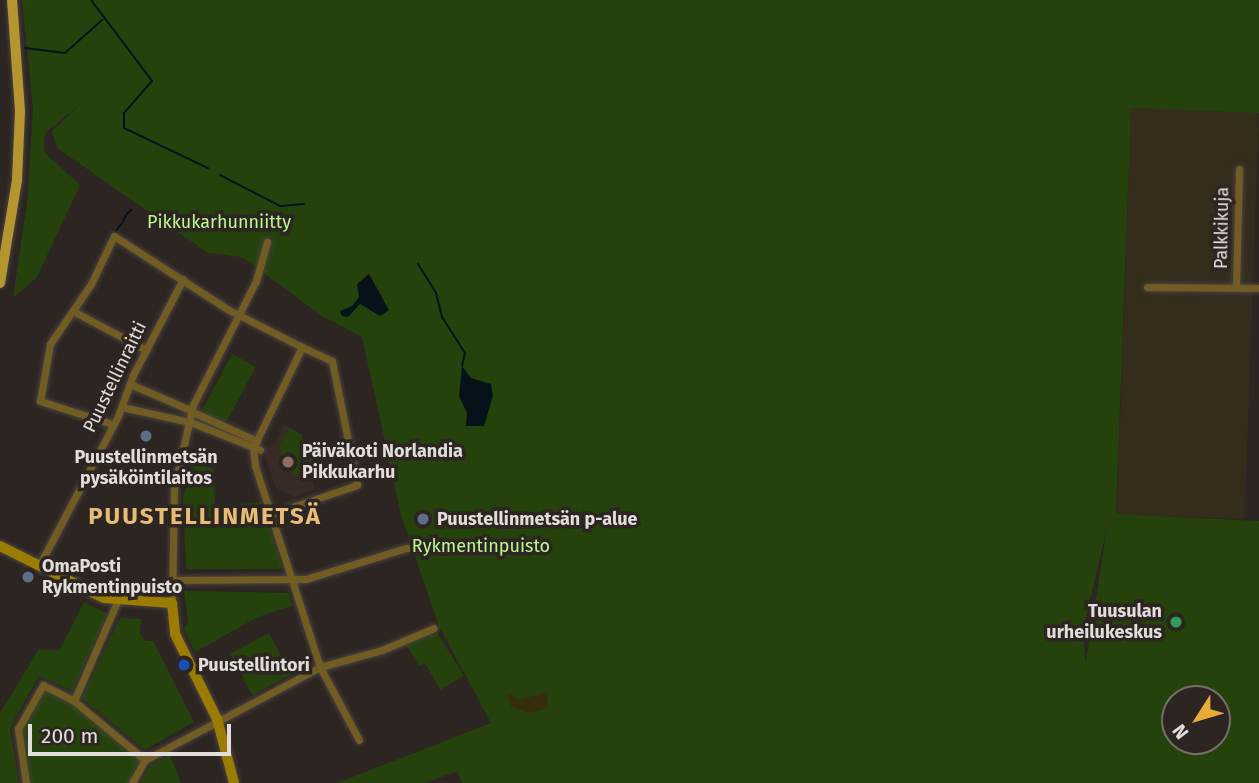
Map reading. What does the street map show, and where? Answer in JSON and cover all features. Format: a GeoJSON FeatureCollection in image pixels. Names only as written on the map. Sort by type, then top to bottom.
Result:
{"type":"FeatureCollection","features":[{"type":"Feature","properties":{"kind":"main road"},"geometry":{"type":"LineString","coordinates":[[0,283],[17,180],[20,111],[12,0]]}},
{"type":"Feature","properties":{"kind":"street","name":"Palkkikuja"},"geometry":{"type":"LineString","coordinates":[[1236,287],[1239,169]]}},
{"type":"Feature","properties":{"kind":"street"},"geometry":{"type":"LineString","coordinates":[[112,424],[40,401],[50,344],[73,311],[114,236],[239,315],[332,362],[357,485],[272,514]]}},
{"type":"Feature","properties":{"kind":"street"},"geometry":{"type":"LineString","coordinates":[[234,783],[217,719],[174,634],[174,489],[192,411],[261,269],[267,242]]}},
{"type":"Feature","properties":{"kind":"street","name":"Puustellinraitti"},"geometry":{"type":"LineString","coordinates":[[40,564],[122,407],[146,350],[183,279]]}},
{"type":"Feature","properties":{"kind":"street"},"geometry":{"type":"LineString","coordinates":[[1147,287],[1259,288]]}},
{"type":"Feature","properties":{"kind":"street"},"geometry":{"type":"LineString","coordinates":[[73,311],[146,350]]}},
{"type":"Feature","properties":{"kind":"street"},"geometry":{"type":"LineString","coordinates":[[302,347],[256,444],[272,514],[320,667],[359,740]]}},
{"type":"Feature","properties":{"kind":"street"},"geometry":{"type":"LineString","coordinates":[[130,384],[192,411],[256,444]]}},
{"type":"Feature","properties":{"kind":"street"},"geometry":{"type":"LineString","coordinates":[[122,407],[189,422],[256,444]]}},
{"type":"Feature","properties":{"kind":"street"},"geometry":{"type":"LineString","coordinates":[[0,546],[117,602],[172,603]]}},
{"type":"Feature","properties":{"kind":"street"},"geometry":{"type":"LineString","coordinates":[[174,580],[293,580],[406,548],[433,548]]}},
{"type":"Feature","properties":{"kind":"street"},"geometry":{"type":"LineString","coordinates":[[0,552],[14,552]]}},
{"type":"Feature","properties":{"kind":"street"},"geometry":{"type":"LineString","coordinates":[[74,701],[117,602]]}},
{"type":"Feature","properties":{"kind":"street"},"geometry":{"type":"LineString","coordinates":[[132,783],[145,760],[217,719],[320,667],[382,650],[435,628]]}},
{"type":"Feature","properties":{"kind":"street"},"geometry":{"type":"LineString","coordinates":[[26,783],[18,729],[43,685],[74,701],[145,760]]}},
{"type":"Feature","properties":{"kind":"shaded area"},"geometry":{"type":"Polygon","coordinates":[[[1131,108],[1259,112],[1245,519],[1117,515],[1131,108]]]}},
{"type":"Feature","properties":{"kind":"shaded area"},"geometry":{"type":"Polygon","coordinates":[[[369,274],[389,310],[380,316],[360,304],[348,317],[342,316],[340,311],[352,306],[359,297],[357,284],[369,274]]]}},
{"type":"Feature","properties":{"kind":"shaded area"},"geometry":{"type":"Polygon","coordinates":[[[462,366],[471,378],[491,384],[493,396],[484,426],[466,426],[467,413],[459,396],[462,366]]]}},
{"type":"Feature","properties":{"kind":"shaded area","name":"Päiväkoti Norlandia Pikkukarhu"},"geometry":{"type":"Polygon","coordinates":[[[284,425],[302,435],[315,490],[295,497],[276,488],[262,448],[275,443],[284,425]]]}},
{"type":"Feature","properties":{"kind":"green space"},"geometry":{"type":"Polygon","coordinates":[[[22,0],[1259,0],[1259,113],[1131,108],[1116,514],[1259,521],[1259,783],[462,783],[457,771],[426,783],[337,783],[491,723],[439,626],[401,515],[362,337],[322,316],[242,257],[208,253],[57,148],[52,131],[83,102],[45,133],[44,152],[80,185],[37,277],[13,298],[27,203],[33,109],[22,0]],[[1107,528],[1084,626],[1086,661],[1107,528]]]}},
{"type":"Feature","properties":{"kind":"green space"},"geometry":{"type":"Polygon","coordinates":[[[232,354],[256,367],[225,424],[201,411],[232,354]]]}},
{"type":"Feature","properties":{"kind":"green space"},"geometry":{"type":"Polygon","coordinates":[[[290,428],[302,435],[305,447],[311,445],[316,463],[297,475],[287,470],[279,445],[290,428]]]}},
{"type":"Feature","properties":{"kind":"green space"},"geometry":{"type":"Polygon","coordinates":[[[192,460],[214,469],[215,506],[261,502],[283,569],[186,569],[183,498],[192,460]]]}},
{"type":"Feature","properties":{"kind":"green space"},"geometry":{"type":"Polygon","coordinates":[[[184,591],[289,593],[292,606],[258,617],[195,652],[184,629],[188,622],[184,591]]]}},
{"type":"Feature","properties":{"kind":"green space"},"geometry":{"type":"Polygon","coordinates":[[[84,602],[108,614],[72,691],[39,676],[10,728],[19,783],[0,783],[0,713],[39,649],[59,651],[84,602]]]}},
{"type":"Feature","properties":{"kind":"green space"},"geometry":{"type":"Polygon","coordinates":[[[120,618],[141,619],[140,633],[146,641],[153,641],[194,722],[145,750],[82,698],[120,618]]]}},
{"type":"Feature","properties":{"kind":"green space"},"geometry":{"type":"Polygon","coordinates":[[[435,629],[464,676],[440,690],[425,663],[419,666],[406,645],[435,629]]]}},
{"type":"Feature","properties":{"kind":"green space"},"geometry":{"type":"Polygon","coordinates":[[[269,633],[291,674],[252,695],[230,654],[269,633]]]}},
{"type":"Feature","properties":{"kind":"green space"},"geometry":{"type":"Polygon","coordinates":[[[46,690],[73,703],[140,761],[128,783],[29,783],[22,729],[46,690]]]}},
{"type":"Feature","properties":{"kind":"green space"},"geometry":{"type":"Polygon","coordinates":[[[170,755],[181,783],[140,783],[151,765],[170,755]]]}},
{"type":"Feature","properties":{"kind":"sand"},"geometry":{"type":"Polygon","coordinates":[[[547,692],[548,708],[528,713],[511,706],[507,693],[519,700],[547,692]]]}},
{"type":"Feature","properties":{"kind":"waterway"},"geometry":{"type":"LineString","coordinates":[[91,0],[152,81],[124,113],[124,128],[208,168]]}},
{"type":"Feature","properties":{"kind":"waterway"},"geometry":{"type":"LineString","coordinates":[[25,48],[65,53],[102,20]]}},
{"type":"Feature","properties":{"kind":"waterway"},"geometry":{"type":"LineString","coordinates":[[220,175],[280,206],[304,204]]}},
{"type":"Feature","properties":{"kind":"waterway"},"geometry":{"type":"LineString","coordinates":[[127,214],[131,210]]}},
{"type":"Feature","properties":{"kind":"waterway"},"geometry":{"type":"LineString","coordinates":[[123,221],[126,216]]}},
{"type":"Feature","properties":{"kind":"waterway"},"geometry":{"type":"LineString","coordinates":[[116,231],[122,223]]}},
{"type":"Feature","properties":{"kind":"waterway"},"geometry":{"type":"LineString","coordinates":[[418,264],[436,293],[442,317],[465,353],[462,366]]}},
{"type":"Feature","properties":{"kind":"place","name":"Puustellinmetsän pysäköintilaitos"},"geometry":{"type":"Point","coordinates":[146,436]}},
{"type":"Feature","properties":{"kind":"place","name":"Päiväkoti Norlandia Pikkukarhu"},"geometry":{"type":"Point","coordinates":[288,462]}},
{"type":"Feature","properties":{"kind":"place","name":"Puustellinmetsän p-alue"},"geometry":{"type":"Point","coordinates":[423,519]}},
{"type":"Feature","properties":{"kind":"place","name":"OmaPosti Rykmentinpuisto"},"geometry":{"type":"Point","coordinates":[28,577]}},
{"type":"Feature","properties":{"kind":"place","name":"Tuusulan urheilukeskus"},"geometry":{"type":"Point","coordinates":[1176,622]}},
{"type":"Feature","properties":{"kind":"place","name":"Puustellintori"},"geometry":{"type":"Point","coordinates":[184,665]}},
{"type":"Feature","properties":{"kind":"district","name":"PUUSTELLINMETSÄ"},"geometry":{"type":"Point","coordinates":[205,517]}},
{"type":"Feature","properties":{"kind":"park label","name":"Pikkukarhunniitty"},"geometry":{"type":"Point","coordinates":[219,222]}},
{"type":"Feature","properties":{"kind":"park label","name":"Rykmentinpuisto"},"geometry":{"type":"Point","coordinates":[481,546]}}]}
